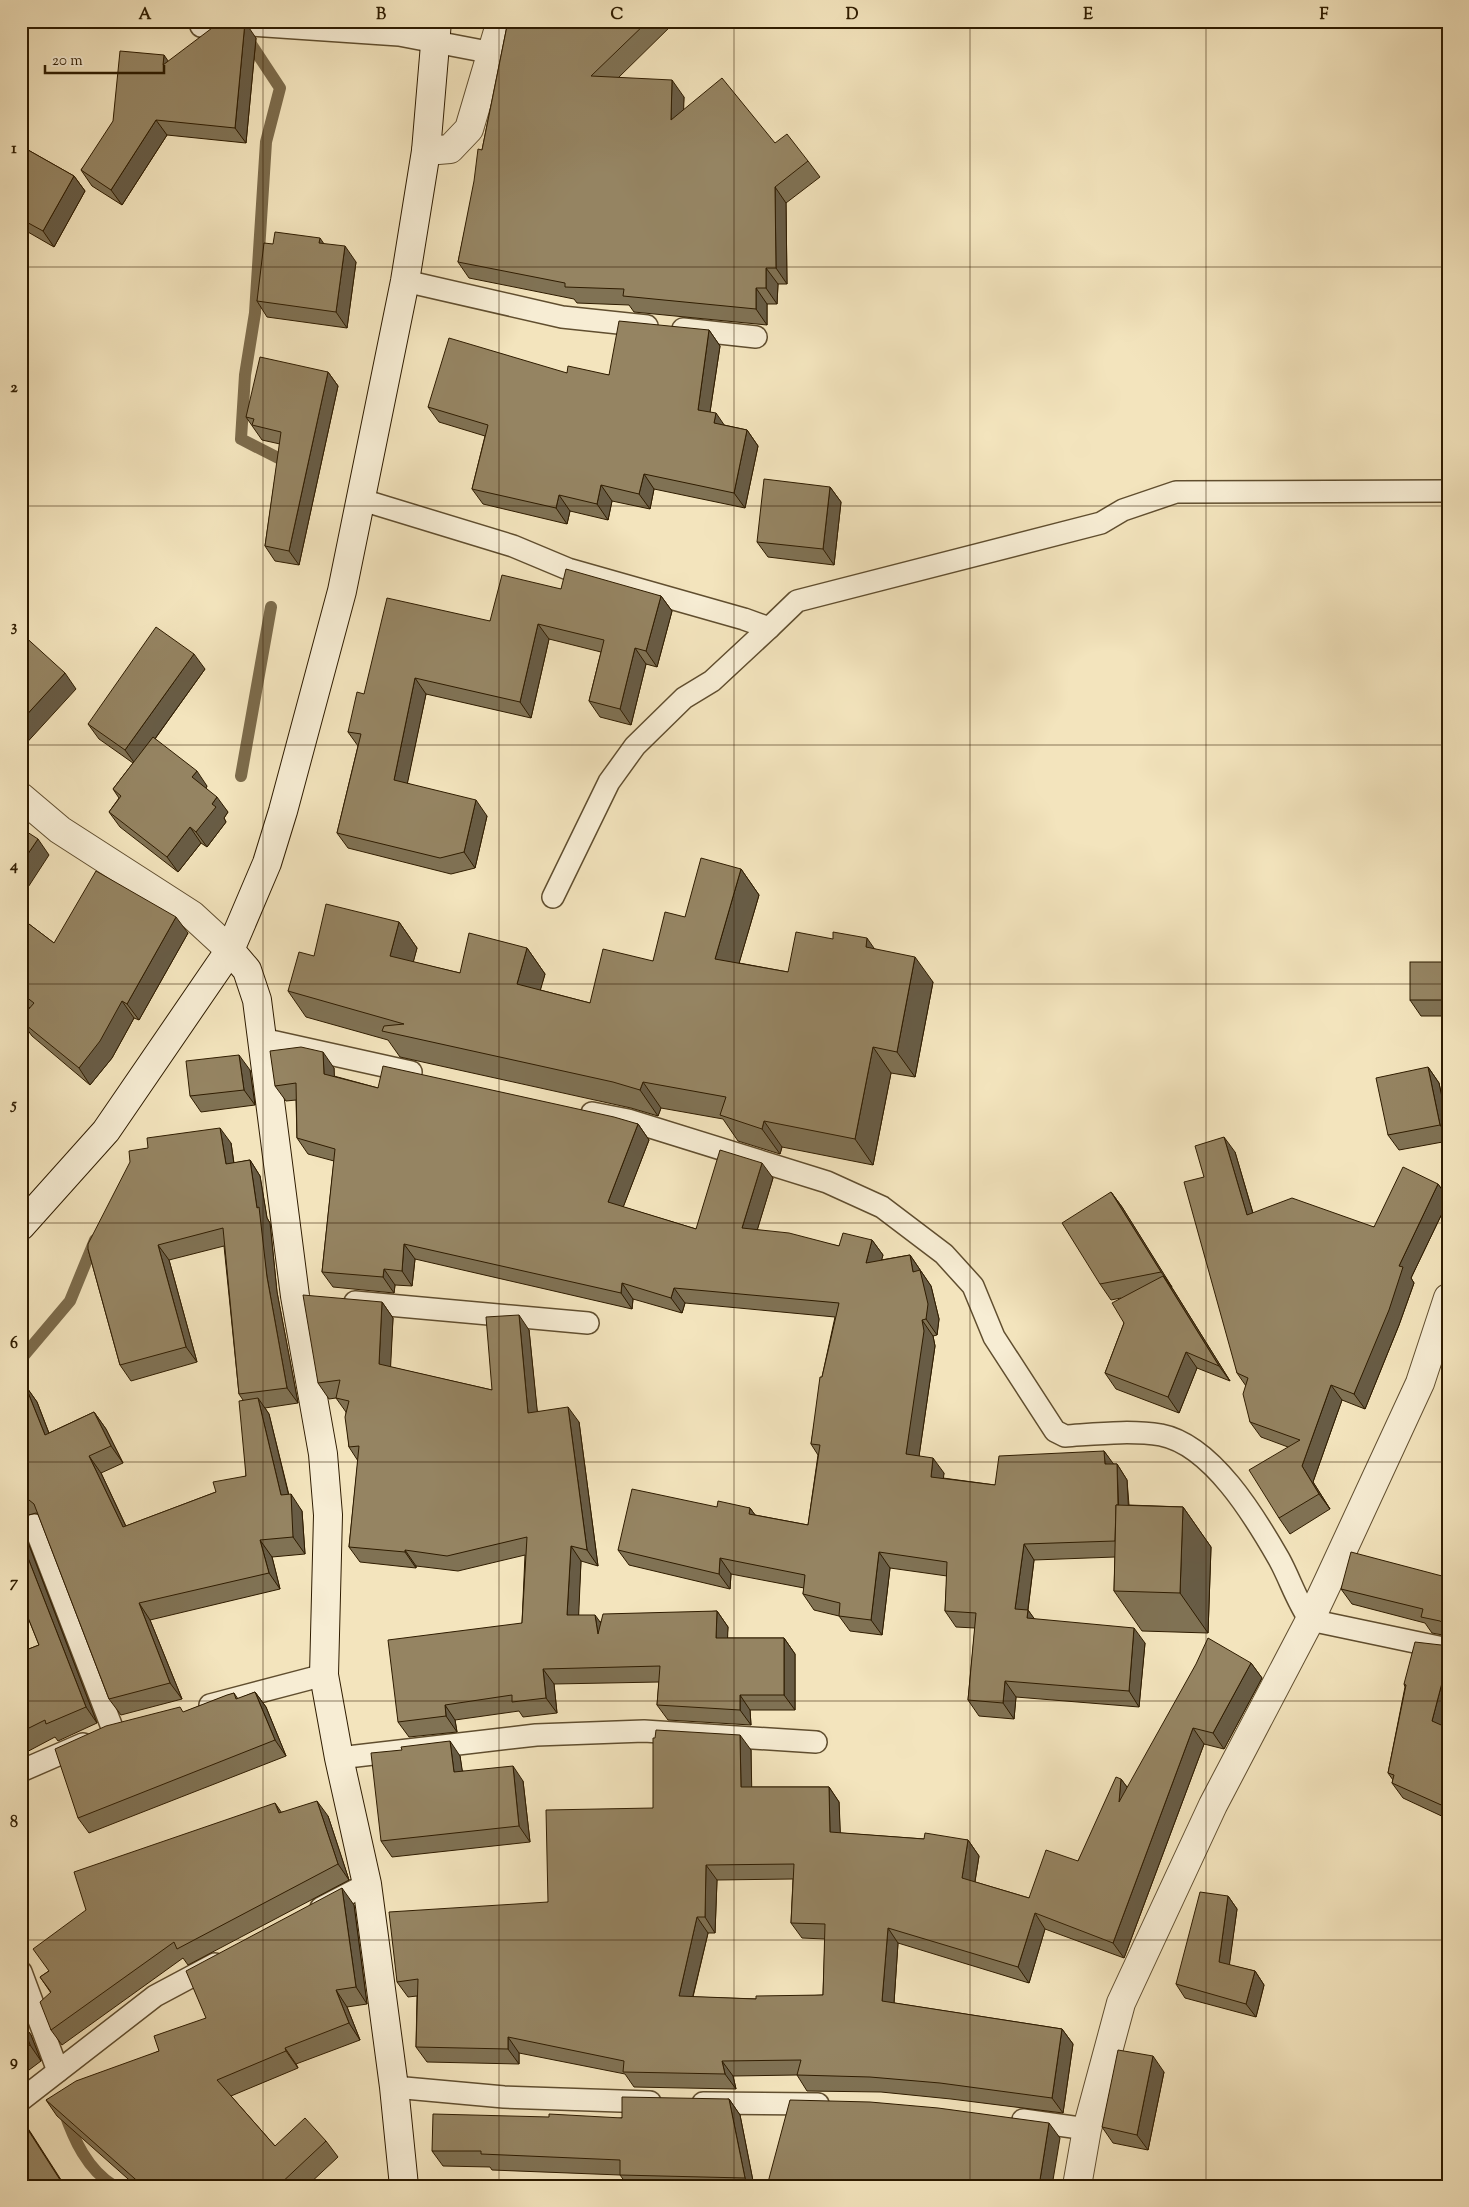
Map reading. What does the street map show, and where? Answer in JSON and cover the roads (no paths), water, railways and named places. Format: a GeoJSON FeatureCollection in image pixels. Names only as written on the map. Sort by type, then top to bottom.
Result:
{"type":"FeatureCollection","features":[{"type":"Feature","properties":{"kind":"main road"},"geometry":{"type":"LineString","coordinates":[[426,151],[450,149],[469,130],[501,21]]}},
{"type":"Feature","properties":{"kind":"main road"},"geometry":{"type":"LineString","coordinates":[[21,1226],[106,1131],[230,950],[248,913],[267,863],[284,812],[342,591],[359,499],[405,281],[426,151],[436,32]]}},
{"type":"Feature","properties":{"kind":"main road"},"geometry":{"type":"LineString","coordinates":[[21,796],[60,830],[192,915],[230,950],[247,970],[257,1000],[262,1039],[314,1298],[328,1515],[324,1675],[339,1758],[367,1884],[394,2087],[404,2186]]}},
{"type":"Feature","properties":{"kind":"main road"},"geometry":{"type":"LineString","coordinates":[[1077,2186],[1087,2129],[1121,2003],[1213,1805],[1310,1620],[1420,1383],[1448,1298]]}},
{"type":"Feature","properties":{"kind":"lane"},"geometry":{"type":"LineString","coordinates":[[202,26],[252,25],[399,36],[436,32],[493,53]]}},
{"type":"Feature","properties":{"kind":"lane"},"geometry":{"type":"LineString","coordinates":[[405,281],[562,317],[756,337]]}},
{"type":"Feature","properties":{"kind":"lane"},"geometry":{"type":"LineString","coordinates":[[553,897],[610,782],[635,746],[684,698],[712,681],[797,601],[1101,523],[1123,510],[1176,492],[1448,491]]}},
{"type":"Feature","properties":{"kind":"lane"},"geometry":{"type":"LineString","coordinates":[[359,499],[513,546],[568,569],[744,618],[769,628]]}},
{"type":"Feature","properties":{"kind":"lane"},"geometry":{"type":"LineString","coordinates":[[262,1039],[435,1078]]}},
{"type":"Feature","properties":{"kind":"lane"},"geometry":{"type":"LineString","coordinates":[[570,1108],[628,1120],[827,1182],[882,1207],[944,1254],[973,1286],[994,1337],[1055,1431],[1065,1436],[1136,1433],[1162,1436],[1186,1446],[1210,1464],[1256,1520],[1290,1579],[1302,1609],[1310,1620],[1448,1649]]}},
{"type":"Feature","properties":{"kind":"lane"},"geometry":{"type":"LineString","coordinates":[[314,1298],[588,1323]]}},
{"type":"Feature","properties":{"kind":"lane"},"geometry":{"type":"LineString","coordinates":[[21,1529],[34,1525],[123,1728],[21,1771]]}},
{"type":"Feature","properties":{"kind":"lane"},"geometry":{"type":"LineString","coordinates":[[190,1710],[324,1675]]}},
{"type":"Feature","properties":{"kind":"lane"},"geometry":{"type":"LineString","coordinates":[[339,1758],[536,1735],[644,1731],[816,1742]]}},
{"type":"Feature","properties":{"kind":"lane"},"geometry":{"type":"LineString","coordinates":[[305,1916],[367,1884]]}},
{"type":"Feature","properties":{"kind":"lane"},"geometry":{"type":"LineString","coordinates":[[21,2100],[155,1996],[234,1954]]}},
{"type":"Feature","properties":{"kind":"lane"},"geometry":{"type":"LineString","coordinates":[[21,1972],[58,2071]]}},
{"type":"Feature","properties":{"kind":"lane"},"geometry":{"type":"LineString","coordinates":[[394,2087],[504,2097],[842,2104]]}},
{"type":"Feature","properties":{"kind":"lane"},"geometry":{"type":"LineString","coordinates":[[999,2117],[1087,2129]]}},
{"type":"Feature","properties":{"kind":"waterway"},"geometry":{"type":"LineString","coordinates":[[245,35],[280,88],[266,142],[255,313],[245,375],[241,439],[292,465]]}},
{"type":"Feature","properties":{"kind":"waterway"},"geometry":{"type":"LineString","coordinates":[[241,776],[271,607]]}},
{"type":"Feature","properties":{"kind":"waterway"},"geometry":{"type":"LineString","coordinates":[[21,1359],[70,1301],[95,1240]]}},
{"type":"Feature","properties":{"kind":"waterway"},"geometry":{"type":"LineString","coordinates":[[64,2111],[72,2133],[83,2153],[96,2171],[114,2186]]}}]}
